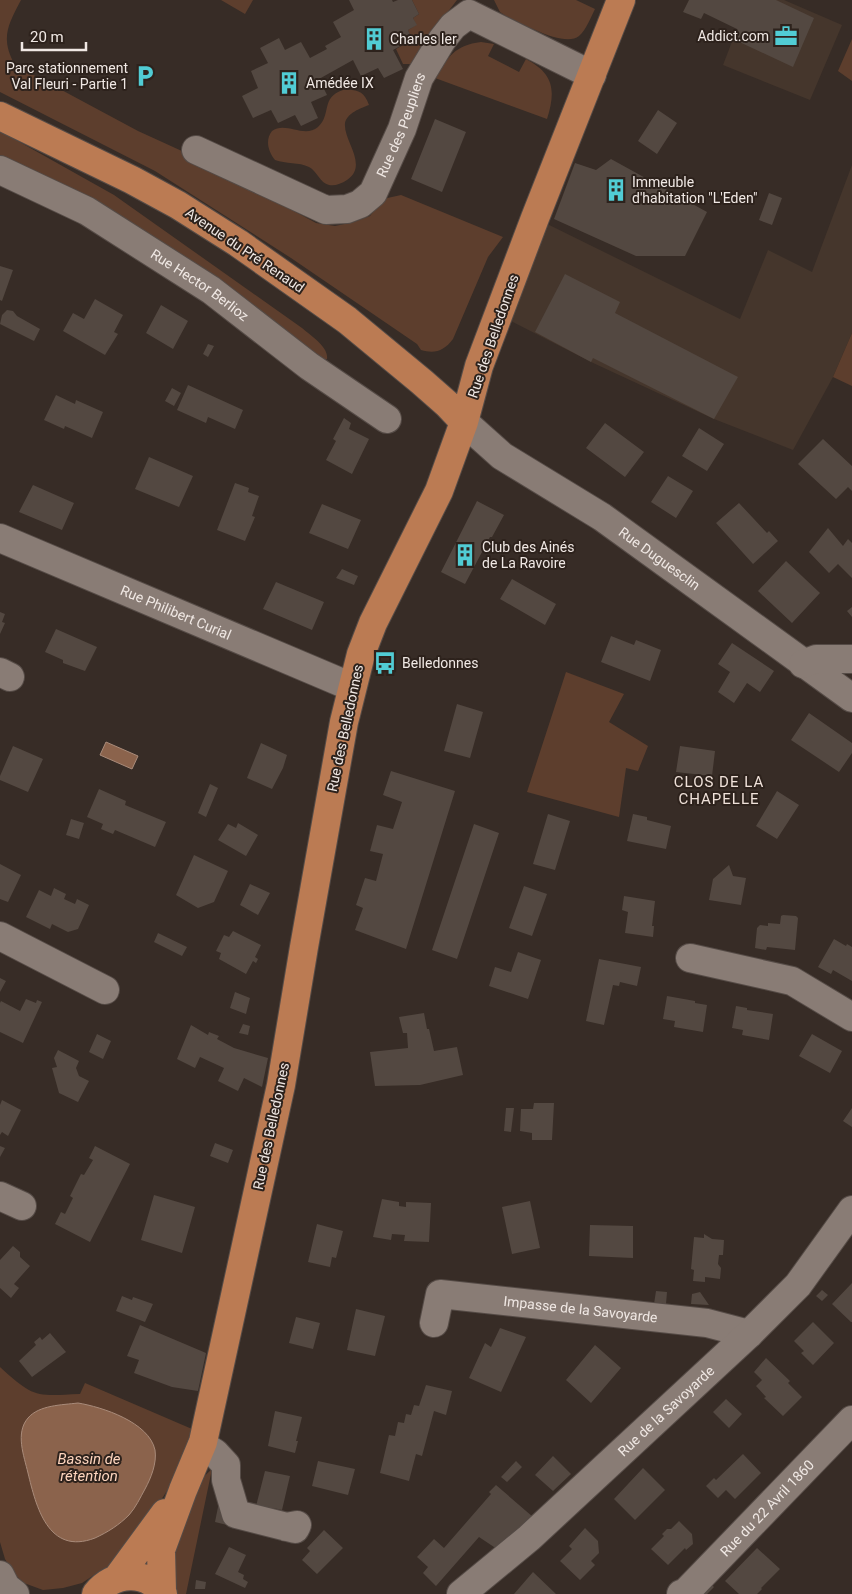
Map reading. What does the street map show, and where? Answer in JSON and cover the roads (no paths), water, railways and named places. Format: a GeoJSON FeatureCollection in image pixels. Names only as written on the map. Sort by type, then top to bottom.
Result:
{"type":"FeatureCollection","features":[{"type":"Feature","properties":{"kind":"main road","name":"Rue des Belledonnes"},"geometry":{"type":"LineString","coordinates":[[162,1593],[161,1550],[202,1445],[281,1085],[344,722],[361,654],[373,623],[439,491],[464,422],[479,366],[621,0]]}},
{"type":"Feature","properties":{"kind":"main road","name":"Avenue du Pré Renaud"},"geometry":{"type":"LineString","coordinates":[[0,116],[132,180],[178,205],[238,243],[347,320],[428,387],[464,422]]}},
{"type":"Feature","properties":{"kind":"main road","name":"Rue des Belledonnes"},"geometry":{"type":"LineString","coordinates":[[96,1594],[108,1582],[118,1577],[183,1490]]}},
{"type":"Feature","properties":{"kind":"main road"},"geometry":{"type":"LineString","coordinates":[[118,1577],[142,1578],[153,1583],[162,1593]]}},
{"type":"Feature","properties":{"kind":"street","name":"Rue des Peupliers"},"geometry":{"type":"LineString","coordinates":[[196,150],[326,210],[347,209],[360,204],[373,193],[402,129],[419,78],[442,40],[470,7],[592,75]]}},
{"type":"Feature","properties":{"kind":"street","name":"Rue Hector Berlioz"},"geometry":{"type":"LineString","coordinates":[[0,170],[87,211],[211,290],[310,366],[387,419]]}},
{"type":"Feature","properties":{"kind":"street","name":"Rue Duguesclin"},"geometry":{"type":"LineString","coordinates":[[464,422],[502,456],[602,518],[852,698]]}},
{"type":"Feature","properties":{"kind":"street","name":"Rue Philibert Curial"},"geometry":{"type":"LineString","coordinates":[[0,538],[352,687]]}},
{"type":"Feature","properties":{"kind":"street"},"geometry":{"type":"LineString","coordinates":[[804,664],[816,659],[852,658]]}},
{"type":"Feature","properties":{"kind":"street"},"geometry":{"type":"LineString","coordinates":[[0,936],[105,990]]}},
{"type":"Feature","properties":{"kind":"street"},"geometry":{"type":"LineString","coordinates":[[690,958],[792,982],[852,1017]]}},
{"type":"Feature","properties":{"kind":"street","name":"Rue de la Savoyarde"},"geometry":{"type":"LineString","coordinates":[[461,1594],[529,1538],[749,1334],[798,1285],[852,1210]]}},
{"type":"Feature","properties":{"kind":"street","name":"Impasse de la Savoyarde"},"geometry":{"type":"LineString","coordinates":[[434,1323],[440,1294],[707,1323],[749,1334]]}},
{"type":"Feature","properties":{"kind":"street","name":"Rue du 22 Avril 1860"},"geometry":{"type":"LineString","coordinates":[[681,1594],[686,1592],[852,1420]]}},
{"type":"Feature","properties":{"kind":"street"},"geometry":{"type":"LineString","coordinates":[[202,1445],[215,1453],[226,1464],[226,1480],[236,1514],[286,1527]]}},
{"type":"Feature","properties":{"kind":"water"},"geometry":{"type":"Polygon","coordinates":[[[106,742],[138,756],[132,769],[100,755],[106,742]]]}},
{"type":"Feature","properties":{"kind":"water","name":"Bassin de rétention"},"geometry":{"type":"Polygon","coordinates":[[[78,1403],[111,1412],[134,1424],[144,1431],[151,1440],[155,1450],[154,1465],[149,1480],[134,1509],[117,1525],[104,1533],[95,1538],[79,1542],[66,1540],[55,1534],[40,1513],[24,1459],[21,1438],[24,1424],[38,1410],[51,1406],[78,1403]]]}},
{"type":"Feature","properties":{"kind":"place","name":"Addict.com"},"geometry":{"type":"Point","coordinates":[786,36]}},
{"type":"Feature","properties":{"kind":"place","name":"Charles Ier"},"geometry":{"type":"Point","coordinates":[374,39]}},
{"type":"Feature","properties":{"kind":"place","name":"Parc stationnement Val Fleuri - Partie 1"},"geometry":{"type":"Point","coordinates":[145,76]}},
{"type":"Feature","properties":{"kind":"place","name":"Amédée IX"},"geometry":{"type":"Point","coordinates":[289,83]}},
{"type":"Feature","properties":{"kind":"place","name":"Immeuble d'habitation \"L'Eden\""},"geometry":{"type":"Point","coordinates":[616,190]}},
{"type":"Feature","properties":{"kind":"place","name":"Club des Ainés de La Ravoire"},"geometry":{"type":"Point","coordinates":[465,555]}},
{"type":"Feature","properties":{"kind":"place","name":"Belledonnes"},"geometry":{"type":"Point","coordinates":[385,663]}},
{"type":"Feature","properties":{"kind":"district","name":"CLOS DE LA CHAPELLE"},"geometry":{"type":"Point","coordinates":[719,790]}}]}
